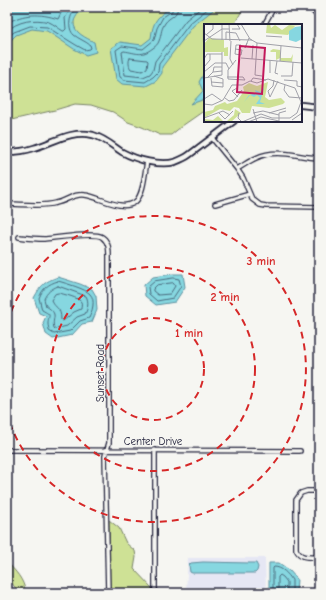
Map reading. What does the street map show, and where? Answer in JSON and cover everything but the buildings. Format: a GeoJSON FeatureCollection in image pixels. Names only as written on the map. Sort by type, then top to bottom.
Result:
{"type":"FeatureCollection","features":[{"type":"Feature","properties":{"kind":"street"},"geometry":{"type":"LineString","coordinates":[[265,24],[274,7]]}},
{"type":"Feature","properties":{"kind":"street"},"geometry":{"type":"LineString","coordinates":[[309,7],[319,18]]}},
{"type":"Feature","properties":{"kind":"street"},"geometry":{"type":"LineString","coordinates":[[302,105],[319,107]]}},
{"type":"Feature","properties":{"kind":"street"},"geometry":{"type":"LineString","coordinates":[[7,152],[32,149],[61,137],[78,134],[101,138],[129,155],[147,161],[169,163],[189,155],[233,122]]}},
{"type":"Feature","properties":{"kind":"street"},"geometry":{"type":"LineString","coordinates":[[212,138],[237,169],[250,194],[260,205],[319,207]]}},
{"type":"Feature","properties":{"kind":"street"},"geometry":{"type":"LineString","coordinates":[[237,169],[266,154],[282,153],[319,158]]}},
{"type":"Feature","properties":{"kind":"street"},"geometry":{"type":"LineString","coordinates":[[7,204],[57,203],[80,194],[99,198],[114,204],[129,205],[135,202],[142,191],[147,161]]}},
{"type":"Feature","properties":{"kind":"street"},"geometry":{"type":"LineString","coordinates":[[215,204],[250,194]]}},
{"type":"Feature","properties":{"kind":"street","name":"Sunset Road"},"geometry":{"type":"LineString","coordinates":[[19,237],[46,239],[88,235],[103,238],[108,245],[109,443],[105,456],[108,593]]}},
{"type":"Feature","properties":{"kind":"street","name":"Center Drive"},"geometry":{"type":"LineString","coordinates":[[7,450],[300,450]]}},
{"type":"Feature","properties":{"kind":"street"},"geometry":{"type":"LineString","coordinates":[[155,450],[155,593]]}},
{"type":"Feature","properties":{"kind":"street"},"geometry":{"type":"LineString","coordinates":[[319,491],[307,491],[301,493],[296,500],[296,549],[301,556],[319,557]]}},
{"type":"Feature","properties":{"kind":"shaded area"},"geometry":{"type":"Polygon","coordinates":[[[188,558],[265,558],[266,593],[187,593],[188,558]]]}},
{"type":"Feature","properties":{"kind":"green space"},"geometry":{"type":"Polygon","coordinates":[[[7,7],[244,7],[235,24],[204,24],[204,111],[171,135],[160,135],[128,122],[113,112],[91,105],[75,104],[7,121],[7,7]]]}},
{"type":"Feature","properties":{"kind":"green space"},"geometry":{"type":"Polygon","coordinates":[[[109,520],[119,528],[126,543],[135,551],[136,557],[134,569],[152,588],[152,593],[110,593],[109,520]]]}},
{"type":"Feature","properties":{"kind":"green space"},"geometry":{"type":"Polygon","coordinates":[[[7,562],[21,579],[26,593],[17,590],[11,582],[10,566],[7,562]]]}},
{"type":"Feature","properties":{"kind":"water"},"geometry":{"type":"Polygon","coordinates":[[[7,7],[88,7],[85,11],[78,13],[74,21],[74,26],[81,35],[94,42],[96,52],[86,55],[47,31],[32,29],[16,35],[7,44],[7,7]]]}},
{"type":"Feature","properties":{"kind":"water"},"geometry":{"type":"Polygon","coordinates":[[[171,7],[218,7],[193,26],[162,67],[162,73],[156,81],[146,86],[122,84],[116,79],[111,48],[120,42],[142,45],[151,38],[156,20],[171,7]]]}},
{"type":"Feature","properties":{"kind":"water"},"geometry":{"type":"Polygon","coordinates":[[[204,73],[204,99],[191,104],[203,91],[199,82],[204,73]]]}},
{"type":"Feature","properties":{"kind":"water"},"geometry":{"type":"Polygon","coordinates":[[[183,274],[185,287],[175,302],[156,305],[145,296],[144,285],[153,277],[183,274]]]}},
{"type":"Feature","properties":{"kind":"water"},"geometry":{"type":"Polygon","coordinates":[[[58,277],[92,289],[96,296],[97,310],[92,322],[82,324],[72,335],[53,339],[46,334],[43,323],[46,316],[39,313],[34,298],[43,284],[58,277]]]}},
{"type":"Feature","properties":{"kind":"water"},"geometry":{"type":"Polygon","coordinates":[[[191,563],[256,563],[258,567],[255,573],[190,572],[189,565],[191,563]]]}},
{"type":"Feature","properties":{"kind":"water"},"geometry":{"type":"Polygon","coordinates":[[[269,563],[279,563],[289,570],[297,579],[296,593],[269,593],[269,563]]]}}]}
